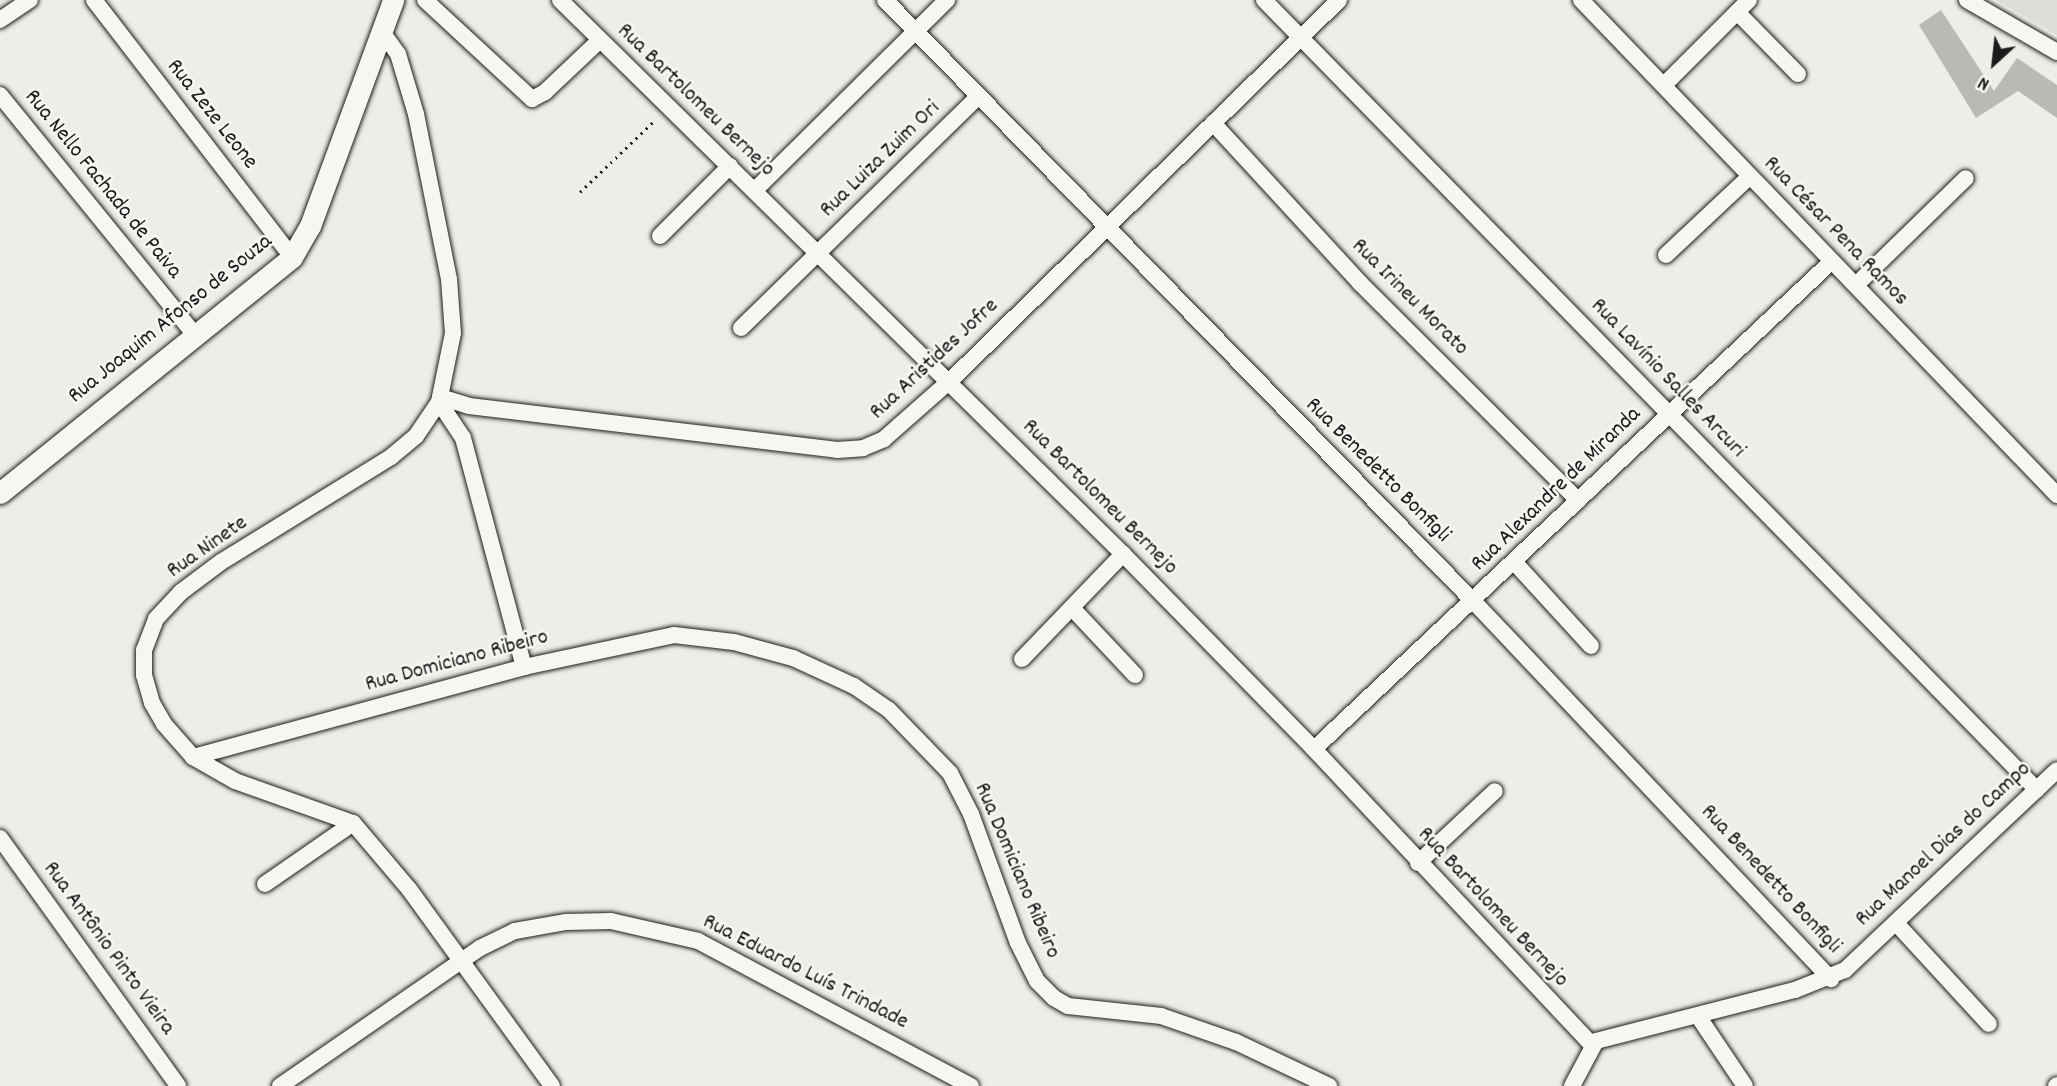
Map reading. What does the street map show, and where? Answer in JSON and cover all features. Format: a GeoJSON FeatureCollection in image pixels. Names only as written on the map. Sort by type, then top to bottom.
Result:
{"type":"FeatureCollection","features":[{"type":"Feature","properties":{"kind":"main road","name":"Rua Joaquim Afonso de Souza"},"geometry":{"type":"LineString","coordinates":[[0,493],[292,257],[310,226],[393,0]]}},
{"type":"Feature","properties":{"kind":"street"},"geometry":{"type":"LineString","coordinates":[[0,20],[30,0]]}},
{"type":"Feature","properties":{"kind":"street","name":"Rua Zeze Leone"},"geometry":{"type":"LineString","coordinates":[[94,0],[292,257]]}},
{"type":"Feature","properties":{"kind":"street"},"geometry":{"type":"LineString","coordinates":[[425,0],[532,99],[545,92],[598,41]]}},
{"type":"Feature","properties":{"kind":"street","name":"Rua Bartolomeu Bernejo"},"geometry":{"type":"LineString","coordinates":[[560,0],[598,41],[756,190],[816,255],[950,380],[1123,554],[1314,749],[1418,863],[1591,1044]]}},
{"type":"Feature","properties":{"kind":"street","name":"Rua Benedetto Bonfigli"},"geometry":{"type":"LineString","coordinates":[[885,0],[1475,603],[1831,979]]}},
{"type":"Feature","properties":{"kind":"street"},"geometry":{"type":"LineString","coordinates":[[756,190],[947,0]]}},
{"type":"Feature","properties":{"kind":"street","name":"Rua Lavínio Salles Arcuri"},"geometry":{"type":"LineString","coordinates":[[1264,0],[2037,790]]}},
{"type":"Feature","properties":{"kind":"street","name":"Rua Aristides Jofre"},"geometry":{"type":"LineString","coordinates":[[439,400],[837,450],[863,448],[884,439],[950,380],[1339,0]]}},
{"type":"Feature","properties":{"kind":"street","name":"Rua César Pena Ramos"},"geometry":{"type":"LineString","coordinates":[[1581,0],[2057,495]]}},
{"type":"Feature","properties":{"kind":"street"},"geometry":{"type":"LineString","coordinates":[[1664,85],[1749,0]]}},
{"type":"Feature","properties":{"kind":"street"},"geometry":{"type":"LineString","coordinates":[[1967,0],[2057,52]]}},
{"type":"Feature","properties":{"kind":"street"},"geometry":{"type":"LineString","coordinates":[[1737,12],[1798,74]]}},
{"type":"Feature","properties":{"kind":"street","name":"Rua Ninete"},"geometry":{"type":"LineString","coordinates":[[382,32],[398,54],[416,114],[449,279],[453,333],[439,400],[416,436],[391,457],[221,562],[181,592],[156,619],[144,650],[144,675],[152,703],[164,724],[194,757],[235,781],[353,823],[379,850],[552,1086]]}},
{"type":"Feature","properties":{"kind":"street","name":"Rua Nello Fachada de Paiva"},"geometry":{"type":"LineString","coordinates":[[0,95],[196,337]]}},
{"type":"Feature","properties":{"kind":"street","name":"Rua Luiza Zuim Ori"},"geometry":{"type":"LineString","coordinates":[[740,328],[979,96]]}},
{"type":"Feature","properties":{"kind":"street","name":"Rua Irineu Morato"},"geometry":{"type":"LineString","coordinates":[[1213,123],[1360,282],[1578,499]]}},
{"type":"Feature","properties":{"kind":"street"},"geometry":{"type":"LineString","coordinates":[[660,236],[730,166]]}},
{"type":"Feature","properties":{"kind":"street"},"geometry":{"type":"LineString","coordinates":[[1666,255],[1749,177]]}},
{"type":"Feature","properties":{"kind":"street"},"geometry":{"type":"LineString","coordinates":[[1856,285],[1966,178]]}},
{"type":"Feature","properties":{"kind":"street","name":"Rua Alexandre de Miranda"},"geometry":{"type":"LineString","coordinates":[[1314,749],[1475,603],[1578,499],[1831,262]]}},
{"type":"Feature","properties":{"kind":"street"},"geometry":{"type":"LineString","coordinates":[[439,400],[463,438],[524,667]]}},
{"type":"Feature","properties":{"kind":"street"},"geometry":{"type":"LineString","coordinates":[[1022,659],[1123,554]]}},
{"type":"Feature","properties":{"kind":"street"},"geometry":{"type":"LineString","coordinates":[[1516,564],[1591,646]]}},
{"type":"Feature","properties":{"kind":"street"},"geometry":{"type":"LineString","coordinates":[[1072,608],[1135,675]]}},
{"type":"Feature","properties":{"kind":"street","name":"Rua Domiciano Ribeiro"},"geometry":{"type":"LineString","coordinates":[[194,757],[524,667],[674,635],[734,642],[793,658],[854,687],[923,741],[950,773],[971,814],[1018,943],[1037,981],[1054,998],[1068,1006],[1161,1016],[1236,1042],[1329,1086]]}},
{"type":"Feature","properties":{"kind":"street","name":"Rua Manoel Dias do Campo"},"geometry":{"type":"LineString","coordinates":[[1591,1044],[1831,979],[1896,923],[2057,771]]}},
{"type":"Feature","properties":{"kind":"street"},"geometry":{"type":"LineString","coordinates":[[1418,863],[1495,792]]}},
{"type":"Feature","properties":{"kind":"street"},"geometry":{"type":"LineString","coordinates":[[265,884],[353,823]]}},
{"type":"Feature","properties":{"kind":"street","name":"Rua Antônio Pinto Vieira"},"geometry":{"type":"LineString","coordinates":[[0,838],[178,1086]]}},
{"type":"Feature","properties":{"kind":"street","name":"Rua Eduardo Luís Trindade"},"geometry":{"type":"LineString","coordinates":[[280,1086],[515,931],[566,922],[650,927],[698,941],[743,962],[971,1086]]}},
{"type":"Feature","properties":{"kind":"street"},"geometry":{"type":"LineString","coordinates":[[1896,923],[1989,1024]]}},
{"type":"Feature","properties":{"kind":"street"},"geometry":{"type":"LineString","coordinates":[[1698,1016],[1745,1086]]}},
{"type":"Feature","properties":{"kind":"street"},"geometry":{"type":"LineString","coordinates":[[1572,1086],[1591,1044]]}},
{"type":"Feature","properties":{"kind":"path"},"geometry":{"type":"LineString","coordinates":[[580,192],[668,107]]}},
{"type":"Feature","properties":{"kind":"shaded area"},"geometry":{"type":"Polygon","coordinates":[[[1996,0],[2057,0],[2057,35],[1996,0]]]}},
{"type":"Feature","properties":{"kind":"building"},"geometry":{"type":"Polygon","coordinates":[[[1941,10],[1994,91],[2017,58],[2057,85],[2057,118],[2018,91],[1976,118],[1919,25],[1941,10]]]}}]}
